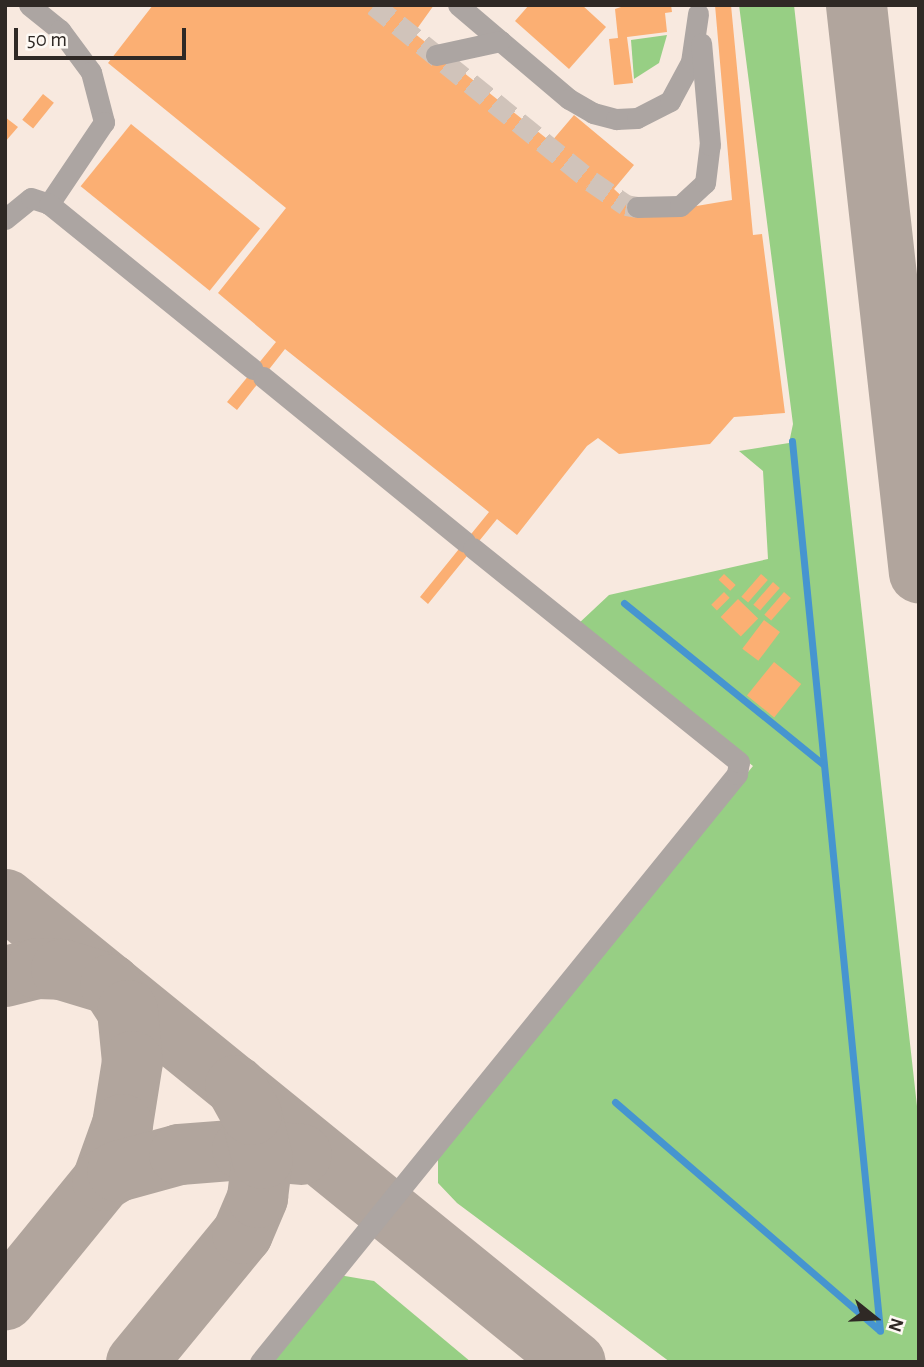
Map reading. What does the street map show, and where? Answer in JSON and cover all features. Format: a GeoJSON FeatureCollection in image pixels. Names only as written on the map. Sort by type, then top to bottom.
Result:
{"type":"FeatureCollection","features":[{"type":"Feature","properties":{"kind":"street"},"geometry":{"type":"LineString","coordinates":[[29,5],[60,30],[91,72],[104,122],[49,204]]}},
{"type":"Feature","properties":{"kind":"street"},"geometry":{"type":"LineString","coordinates":[[458,5],[569,99],[593,113],[637,118],[670,102],[684,82],[698,10]]}},
{"type":"Feature","properties":{"kind":"street"},"geometry":{"type":"LineString","coordinates":[[637,207],[680,206],[705,183],[710,145],[698,10]]}},
{"type":"Feature","properties":{"kind":"street"},"geometry":{"type":"LineString","coordinates":[[436,55],[500,41]]}},
{"type":"Feature","properties":{"kind":"street"},"geometry":{"type":"LineString","coordinates":[[5,219],[31,198],[49,204],[739,762],[737,774],[260,1362]]}},
{"type":"Feature","properties":{"kind":"green space"},"geometry":{"type":"Polygon","coordinates":[[[739,5],[794,5],[919,1124],[919,1362],[670,1362],[457,1203],[438,1183],[438,1149],[753,766],[577,625],[609,595],[768,559],[763,471],[739,451],[789,443],[793,424],[739,5]]]}},
{"type":"Feature","properties":{"kind":"green space"},"geometry":{"type":"Polygon","coordinates":[[[667,35],[659,63],[634,79],[631,40],[667,35]]]}},
{"type":"Feature","properties":{"kind":"green space"},"geometry":{"type":"Polygon","coordinates":[[[339,1275],[374,1281],[471,1362],[270,1362],[339,1275]]]}},
{"type":"Feature","properties":{"kind":"building"},"geometry":{"type":"Polygon","coordinates":[[[153,5],[434,5],[414,33],[551,142],[574,115],[634,165],[614,189],[629,203],[655,213],[732,200],[715,5],[731,5],[753,235],[762,234],[785,413],[734,417],[710,444],[619,454],[598,438],[587,446],[517,535],[497,519],[428,604],[420,597],[489,512],[285,349],[237,410],[227,402],[276,342],[218,293],[286,208],[108,63],[153,5]]]}},
{"type":"Feature","properties":{"kind":"building"},"geometry":{"type":"Polygon","coordinates":[[[529,5],[582,5],[606,27],[569,69],[515,21],[529,5]]]}},
{"type":"Feature","properties":{"kind":"building"},"geometry":{"type":"Polygon","coordinates":[[[627,5],[671,5],[672,12],[665,13],[667,32],[627,37],[633,83],[614,85],[609,39],[618,38],[615,9],[627,5]]]}},
{"type":"Feature","properties":{"kind":"building"},"geometry":{"type":"Polygon","coordinates":[[[43,94],[54,103],[33,128],[22,120],[43,94]]]}},
{"type":"Feature","properties":{"kind":"building"},"geometry":{"type":"Polygon","coordinates":[[[5,117],[18,127],[5,142],[5,117]]]}},
{"type":"Feature","properties":{"kind":"building"},"geometry":{"type":"Polygon","coordinates":[[[131,124],[260,228],[210,291],[81,186],[131,124]]]}},
{"type":"Feature","properties":{"kind":"building"},"geometry":{"type":"Polygon","coordinates":[[[724,574],[736,585],[730,591],[719,580],[724,574]]]}},
{"type":"Feature","properties":{"kind":"building"},"geometry":{"type":"Polygon","coordinates":[[[761,574],[768,580],[748,603],[741,597],[761,574]]]}},
{"type":"Feature","properties":{"kind":"building"},"geometry":{"type":"Polygon","coordinates":[[[773,582],[780,588],[760,611],[753,605],[773,582]]]}},
{"type":"Feature","properties":{"kind":"building"},"geometry":{"type":"Polygon","coordinates":[[[724,592],[730,598],[717,610],[711,605],[724,592]]]}},
{"type":"Feature","properties":{"kind":"building"},"geometry":{"type":"Polygon","coordinates":[[[784,592],[791,598],[771,621],[764,615],[784,592]]]}},
{"type":"Feature","properties":{"kind":"building"},"geometry":{"type":"Polygon","coordinates":[[[738,599],[758,618],[741,636],[721,617],[738,599]]]}},
{"type":"Feature","properties":{"kind":"building"},"geometry":{"type":"Polygon","coordinates":[[[764,620],[780,632],[758,661],[742,649],[764,620]]]}},
{"type":"Feature","properties":{"kind":"building"},"geometry":{"type":"Polygon","coordinates":[[[774,662],[801,684],[774,717],[747,695],[774,662]]]}},
{"type":"Feature","properties":{"kind":"waterway"},"geometry":{"type":"LineString","coordinates":[[792,441],[880,1331]]}},
{"type":"Feature","properties":{"kind":"waterway"},"geometry":{"type":"LineString","coordinates":[[624,603],[823,764]]}},
{"type":"Feature","properties":{"kind":"waterway"},"geometry":{"type":"LineString","coordinates":[[615,1102],[879,1330]]}},
{"type":"Feature","properties":{"kind":"taxiway"},"geometry":{"type":"LineString","coordinates":[[856,5],[919,573]]}},
{"type":"Feature","properties":{"kind":"taxiway"},"geometry":{"type":"LineString","coordinates":[[5,899],[575,1362]]}},
{"type":"Feature","properties":{"kind":"taxiway"},"geometry":{"type":"LineString","coordinates":[[5,976],[37,968],[61,969],[110,984],[127,1010],[132,1061],[122,1124],[102,1180],[5,1299]]}},
{"type":"Feature","properties":{"kind":"taxiway"},"geometry":{"type":"LineString","coordinates":[[136,1362],[242,1233],[257,1197],[262,1158],[251,1114],[235,1085]]}},
{"type":"Feature","properties":{"kind":"taxiway"},"geometry":{"type":"LineString","coordinates":[[102,1180],[117,1171],[179,1154],[242,1149],[301,1154]]}},
{"type":"Feature","properties":{"kind":"tunnel"},"geometry":{"type":"LineString","coordinates":[[374,5],[591,181],[626,205],[637,207]]}}]}
